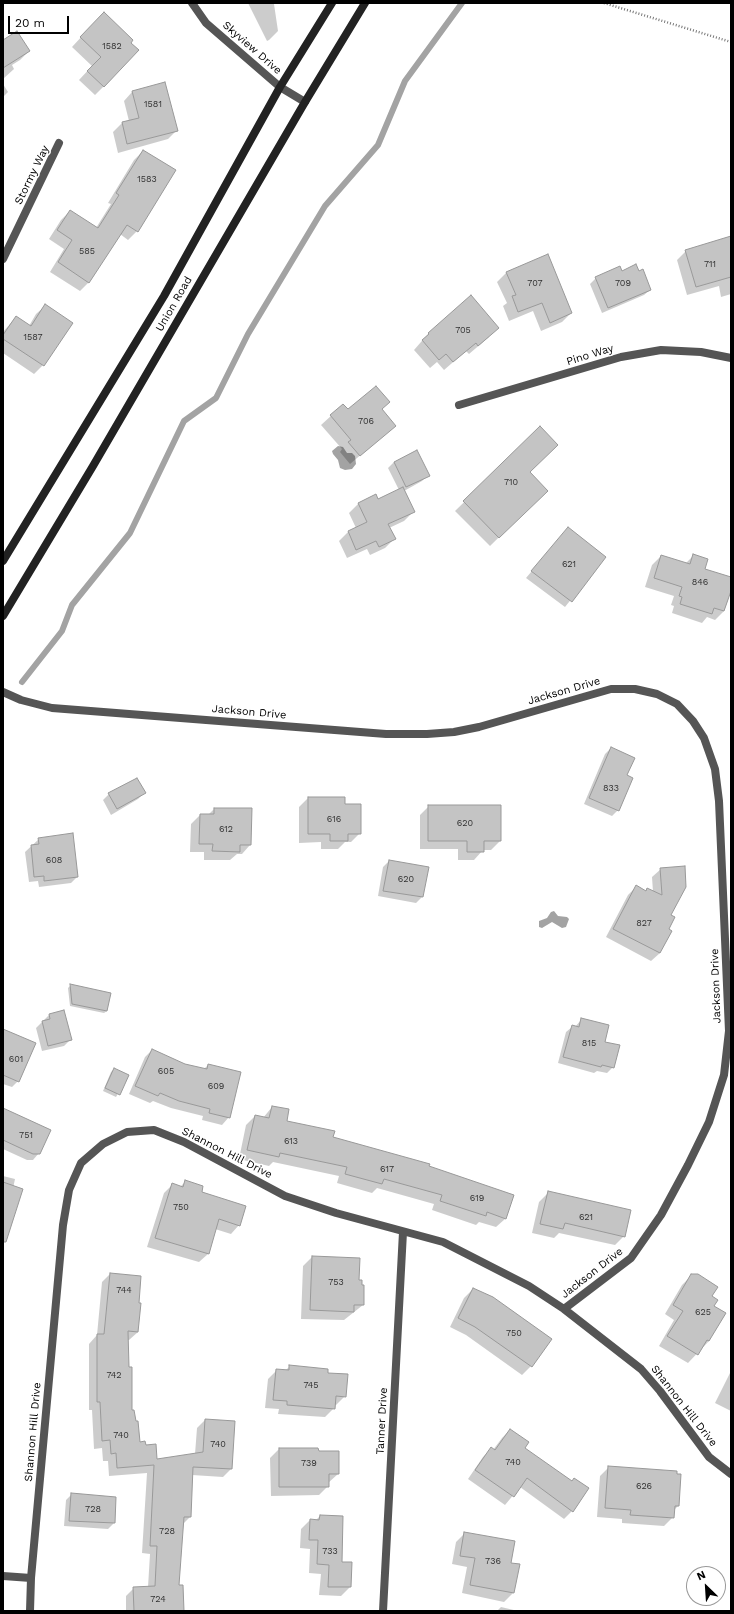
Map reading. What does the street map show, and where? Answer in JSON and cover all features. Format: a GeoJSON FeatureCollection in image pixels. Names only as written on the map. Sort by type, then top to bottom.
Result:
{"type":"FeatureCollection","features":[{"type":"Feature","properties":{"kind":"main road","name":"Union Road"},"geometry":{"type":"LineString","coordinates":[[3,561],[164,296],[280,87],[332,3]]}},
{"type":"Feature","properties":{"kind":"main road","name":"Union Road"},"geometry":{"type":"LineString","coordinates":[[3,616],[93,466],[305,102],[365,3]]}},
{"type":"Feature","properties":{"kind":"street","name":"Skyview Drive"},"geometry":{"type":"LineString","coordinates":[[192,3],[206,23],[280,87],[305,102]]}},
{"type":"Feature","properties":{"kind":"street","name":"Stormy Way"},"geometry":{"type":"LineString","coordinates":[[3,259],[59,144]]}},
{"type":"Feature","properties":{"kind":"street","name":"Pino Way"},"geometry":{"type":"LineString","coordinates":[[459,405],[621,357],[661,350],[701,352],[731,358]]}},
{"type":"Feature","properties":{"kind":"street","name":"Jackson Drive"},"geometry":{"type":"LineString","coordinates":[[3,692],[21,700],[52,708],[386,734],[427,734],[454,732],[479,727],[611,689],[636,689],[657,694],[677,704],[693,721],[704,738],[715,770],[719,801],[729,1030],[724,1075],[709,1122],[688,1166],[661,1215],[631,1258],[564,1309]]}},
{"type":"Feature","properties":{"kind":"street","name":"Shannon Hill Drive"},"geometry":{"type":"LineString","coordinates":[[30,1611],[31,1578],[63,1225],[69,1190],[81,1163],[103,1144],[127,1132],[154,1130],[184,1142],[285,1196],[336,1213],[443,1242],[529,1286],[564,1309],[641,1369],[668,1401],[710,1457],[731,1474]]}},
{"type":"Feature","properties":{"kind":"street","name":"Tanner Drive"},"geometry":{"type":"LineString","coordinates":[[383,1611],[403,1232]]}},
{"type":"Feature","properties":{"kind":"street"},"geometry":{"type":"LineString","coordinates":[[3,1576],[31,1578]]}},
{"type":"Feature","properties":{"kind":"path"},"geometry":{"type":"LineString","coordinates":[[604,3],[731,42]]}},
{"type":"Feature","properties":{"kind":"shaded area"},"geometry":{"type":"Polygon","coordinates":[[[338,446],[343,447],[347,453],[352,453],[355,456],[356,464],[352,469],[345,470],[340,468],[338,460],[332,451],[338,446]]]}},
{"type":"Feature","properties":{"kind":"shaded area"},"geometry":{"type":"Polygon","coordinates":[[[554,911],[558,916],[567,917],[569,919],[566,927],[562,928],[552,922],[542,928],[539,927],[539,921],[547,918],[551,912],[554,911]]]}},
{"type":"Feature","properties":{"kind":"building"},"geometry":{"type":"Polygon","coordinates":[[[104,12],[133,40],[131,43],[139,50],[104,87],[87,71],[101,57],[80,37],[104,12]]]}},
{"type":"Feature","properties":{"kind":"building"},"geometry":{"type":"Polygon","coordinates":[[[17,31],[30,51],[3,68],[3,40],[17,31]]]}},
{"type":"Feature","properties":{"kind":"building"},"geometry":{"type":"Polygon","coordinates":[[[165,82],[178,131],[127,144],[122,122],[139,118],[132,91],[165,82]]]}},
{"type":"Feature","properties":{"kind":"building"},"geometry":{"type":"Polygon","coordinates":[[[143,150],[176,170],[138,232],[127,225],[89,283],[58,262],[72,240],[57,230],[70,210],[98,228],[119,195],[116,193],[143,150]]]}},
{"type":"Feature","properties":{"kind":"building"},"geometry":{"type":"Polygon","coordinates":[[[731,236],[731,277],[696,287],[685,250],[731,236]]]}},
{"type":"Feature","properties":{"kind":"building"},"geometry":{"type":"Polygon","coordinates":[[[548,254],[572,313],[550,323],[542,303],[518,312],[512,296],[516,295],[506,272],[548,254]]]}},
{"type":"Feature","properties":{"kind":"building"},"geometry":{"type":"Polygon","coordinates":[[[636,264],[639,271],[643,269],[651,290],[608,308],[595,277],[620,266],[622,271],[636,264]]]}},
{"type":"Feature","properties":{"kind":"building"},"geometry":{"type":"Polygon","coordinates":[[[471,295],[499,328],[478,346],[476,343],[453,362],[446,354],[439,360],[422,340],[471,295]]]}},
{"type":"Feature","properties":{"kind":"building"},"geometry":{"type":"Polygon","coordinates":[[[45,304],[73,323],[44,366],[3,339],[3,335],[16,316],[31,326],[45,304]]]}},
{"type":"Feature","properties":{"kind":"building"},"geometry":{"type":"Polygon","coordinates":[[[376,386],[390,402],[382,409],[396,426],[360,456],[348,442],[351,440],[330,415],[343,404],[348,409],[376,386]]]}},
{"type":"Feature","properties":{"kind":"building"},"geometry":{"type":"Polygon","coordinates":[[[540,426],[558,445],[530,472],[548,491],[499,538],[463,501],[540,426]]]}},
{"type":"Feature","properties":{"kind":"building"},"geometry":{"type":"Polygon","coordinates":[[[417,450],[430,476],[406,487],[394,462],[417,450]]]}},
{"type":"Feature","properties":{"kind":"building"},"geometry":{"type":"Polygon","coordinates":[[[403,487],[415,512],[388,524],[396,539],[379,547],[376,541],[356,550],[348,531],[367,522],[358,503],[376,494],[378,499],[403,487]]]}},
{"type":"Feature","properties":{"kind":"building"},"geometry":{"type":"Polygon","coordinates":[[[568,527],[606,557],[572,602],[531,571],[568,527]]]}},
{"type":"Feature","properties":{"kind":"building"},"geometry":{"type":"Polygon","coordinates":[[[693,554],[708,559],[705,569],[731,577],[731,591],[724,611],[714,608],[712,614],[680,604],[682,597],[679,596],[682,587],[654,578],[661,555],[690,564],[693,554]]]}},
{"type":"Feature","properties":{"kind":"building"},"geometry":{"type":"Polygon","coordinates":[[[611,747],[635,758],[627,775],[633,778],[619,811],[589,798],[611,747]]]}},
{"type":"Feature","properties":{"kind":"building"},"geometry":{"type":"Polygon","coordinates":[[[137,778],[146,793],[117,809],[108,793],[137,778]]]}},
{"type":"Feature","properties":{"kind":"building"},"geometry":{"type":"Polygon","coordinates":[[[308,797],[345,797],[345,804],[361,804],[361,834],[348,834],[348,841],[330,841],[330,834],[308,834],[308,797]]]}},
{"type":"Feature","properties":{"kind":"building"},"geometry":{"type":"Polygon","coordinates":[[[428,805],[501,805],[501,841],[484,841],[484,852],[467,852],[467,841],[428,841],[428,805]]]}},
{"type":"Feature","properties":{"kind":"building"},"geometry":{"type":"Polygon","coordinates":[[[214,808],[252,808],[251,845],[240,845],[240,852],[212,851],[213,844],[199,844],[200,814],[214,814],[214,808]]]}},
{"type":"Feature","properties":{"kind":"building"},"geometry":{"type":"Polygon","coordinates":[[[73,833],[78,877],[44,881],[44,876],[34,877],[31,845],[39,844],[38,838],[73,833]]]}},
{"type":"Feature","properties":{"kind":"building"},"geometry":{"type":"Polygon","coordinates":[[[389,860],[429,867],[423,897],[383,891],[389,860]]]}},
{"type":"Feature","properties":{"kind":"building"},"geometry":{"type":"Polygon","coordinates":[[[685,866],[686,887],[671,915],[675,917],[669,929],[672,931],[660,953],[613,929],[636,885],[646,891],[647,888],[662,895],[660,868],[685,866]]]}},
{"type":"Feature","properties":{"kind":"building"},"geometry":{"type":"Polygon","coordinates":[[[70,984],[111,993],[107,1011],[72,1004],[70,984]]]}},
{"type":"Feature","properties":{"kind":"building"},"geometry":{"type":"Polygon","coordinates":[[[64,1010],[72,1040],[48,1046],[42,1021],[50,1019],[49,1014],[64,1010]]]}},
{"type":"Feature","properties":{"kind":"building"},"geometry":{"type":"Polygon","coordinates":[[[581,1018],[609,1025],[605,1042],[620,1045],[614,1068],[602,1065],[601,1067],[563,1057],[572,1025],[579,1027],[581,1018]]]}},
{"type":"Feature","properties":{"kind":"building"},"geometry":{"type":"Polygon","coordinates":[[[3,1029],[36,1043],[19,1082],[3,1075],[3,1029]]]}},
{"type":"Feature","properties":{"kind":"building"},"geometry":{"type":"Polygon","coordinates":[[[152,1049],[185,1064],[207,1069],[208,1064],[241,1072],[230,1118],[209,1113],[210,1109],[179,1101],[160,1093],[158,1096],[135,1086],[152,1049]]]}},
{"type":"Feature","properties":{"kind":"building"},"geometry":{"type":"Polygon","coordinates":[[[114,1068],[129,1075],[120,1095],[105,1088],[114,1068]]]}},
{"type":"Feature","properties":{"kind":"building"},"geometry":{"type":"Polygon","coordinates":[[[272,1106],[289,1109],[287,1121],[335,1131],[333,1137],[430,1164],[429,1166],[514,1195],[506,1219],[487,1212],[486,1216],[440,1201],[442,1195],[384,1179],[382,1184],[345,1174],[347,1167],[280,1153],[279,1157],[247,1150],[255,1115],[269,1118],[272,1106]]]}},
{"type":"Feature","properties":{"kind":"building"},"geometry":{"type":"Polygon","coordinates":[[[3,1108],[51,1130],[40,1154],[33,1154],[3,1140],[3,1108]]]}},
{"type":"Feature","properties":{"kind":"building"},"geometry":{"type":"Polygon","coordinates":[[[185,1180],[203,1186],[202,1192],[246,1206],[240,1226],[219,1219],[209,1254],[155,1238],[172,1183],[183,1187],[185,1180]]]}},
{"type":"Feature","properties":{"kind":"building"},"geometry":{"type":"Polygon","coordinates":[[[3,1182],[23,1189],[6,1242],[3,1242],[3,1182]]]}},
{"type":"Feature","properties":{"kind":"building"},"geometry":{"type":"Polygon","coordinates":[[[548,1191],[631,1210],[625,1237],[565,1223],[563,1229],[540,1224],[548,1191]]]}},
{"type":"Feature","properties":{"kind":"building"},"geometry":{"type":"Polygon","coordinates":[[[312,1256],[360,1258],[359,1280],[362,1280],[362,1285],[364,1285],[364,1305],[354,1305],[354,1312],[310,1310],[312,1256]]]}},
{"type":"Feature","properties":{"kind":"building"},"geometry":{"type":"Polygon","coordinates":[[[110,1273],[141,1276],[139,1303],[141,1303],[138,1332],[128,1331],[129,1367],[132,1367],[132,1410],[134,1410],[136,1421],[138,1421],[140,1442],[145,1441],[146,1445],[156,1444],[157,1459],[203,1452],[205,1419],[235,1421],[232,1469],[193,1467],[191,1517],[184,1517],[179,1585],[183,1585],[184,1611],[134,1611],[133,1587],[155,1586],[157,1546],[150,1546],[154,1465],[117,1468],[116,1453],[111,1454],[110,1440],[102,1441],[100,1402],[97,1402],[97,1334],[104,1334],[110,1273]]]}},
{"type":"Feature","properties":{"kind":"building"},"geometry":{"type":"Polygon","coordinates":[[[691,1274],[698,1274],[718,1287],[712,1296],[718,1300],[714,1306],[726,1313],[709,1341],[707,1340],[698,1355],[667,1336],[683,1311],[673,1305],[691,1274]]]}},
{"type":"Feature","properties":{"kind":"building"},"geometry":{"type":"Polygon","coordinates":[[[473,1288],[493,1297],[552,1339],[532,1367],[475,1327],[458,1318],[473,1288]]]}},
{"type":"Feature","properties":{"kind":"building"},"geometry":{"type":"Polygon","coordinates":[[[289,1365],[328,1369],[328,1373],[348,1374],[346,1397],[336,1396],[335,1409],[287,1405],[287,1401],[273,1400],[276,1369],[289,1370],[289,1365]]]}},
{"type":"Feature","properties":{"kind":"building"},"geometry":{"type":"Polygon","coordinates":[[[510,1429],[529,1442],[525,1448],[572,1481],[574,1478],[589,1488],[573,1512],[527,1478],[514,1497],[475,1470],[491,1447],[495,1450],[510,1429]]]}},
{"type":"Feature","properties":{"kind":"building"},"geometry":{"type":"Polygon","coordinates":[[[279,1448],[318,1448],[319,1451],[339,1451],[339,1474],[329,1474],[329,1487],[279,1487],[279,1448]]]}},
{"type":"Feature","properties":{"kind":"building"},"geometry":{"type":"Polygon","coordinates":[[[608,1466],[677,1471],[677,1474],[681,1474],[679,1506],[675,1506],[674,1518],[630,1515],[631,1510],[605,1508],[608,1466]]]}},
{"type":"Feature","properties":{"kind":"building"},"geometry":{"type":"Polygon","coordinates":[[[71,1493],[116,1497],[115,1523],[69,1521],[71,1493]]]}},
{"type":"Feature","properties":{"kind":"building"},"geometry":{"type":"Polygon","coordinates":[[[320,1515],[343,1516],[342,1562],[352,1562],[351,1587],[328,1587],[329,1565],[317,1564],[318,1540],[309,1540],[310,1519],[319,1520],[320,1515]]]}},
{"type":"Feature","properties":{"kind":"building"},"geometry":{"type":"Polygon","coordinates":[[[464,1532],[515,1541],[511,1563],[520,1564],[514,1593],[470,1585],[475,1558],[460,1556],[464,1532]]]}},
{"type":"Feature","properties":{"kind":"waterway"},"geometry":{"type":"LineString","coordinates":[[22,682],[62,631],[72,605],[130,533],[184,421],[216,398],[248,334],[325,206],[378,145],[405,81],[462,3]]}}]}
